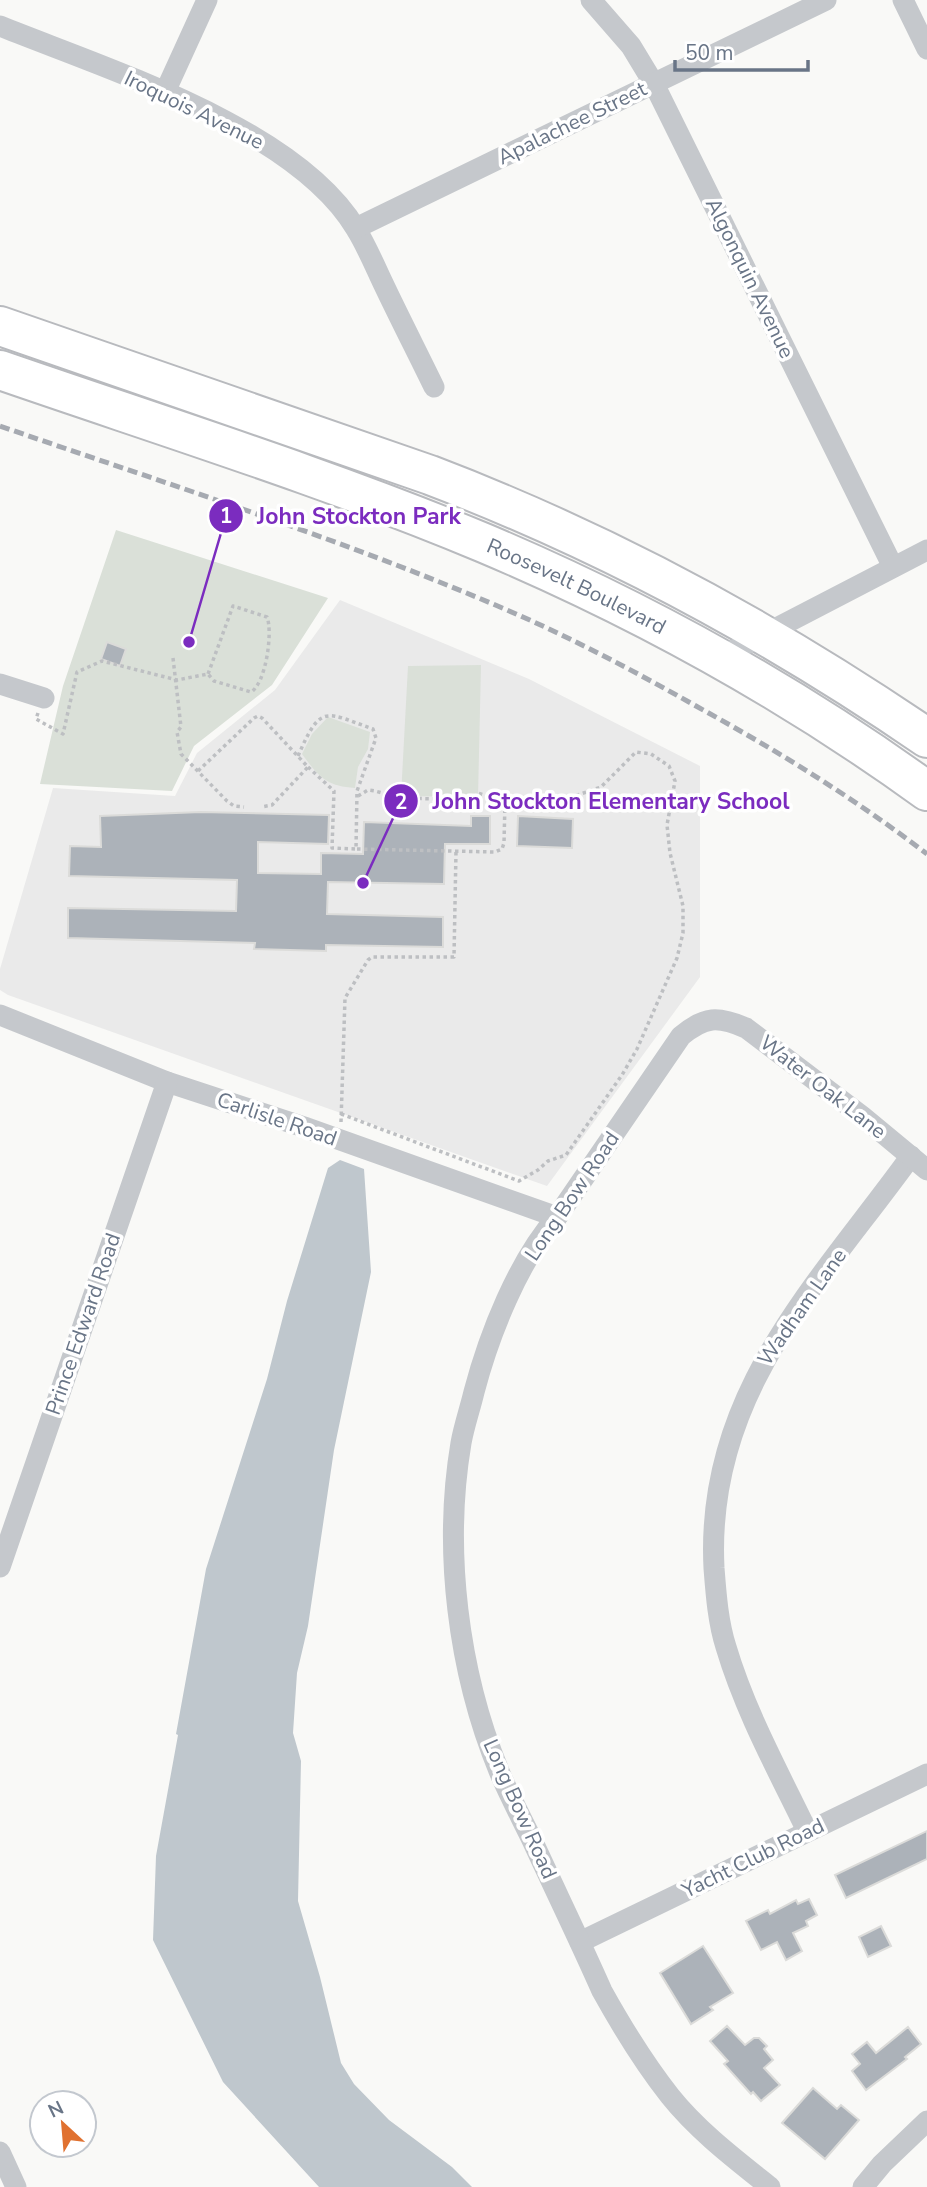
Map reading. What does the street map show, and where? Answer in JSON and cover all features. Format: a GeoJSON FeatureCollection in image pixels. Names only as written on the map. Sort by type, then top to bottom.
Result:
{"type":"FeatureCollection","features":[{"type":"Feature","properties":{"kind":"highway","name":"Roosevelt Boulevard"},"geometry":{"type":"LineString","coordinates":[[0,326],[486,496],[653,574],[764,634],[838,678],[927,738]]}},
{"type":"Feature","properties":{"kind":"highway","name":"Roosevelt Boulevard"},"geometry":{"type":"LineString","coordinates":[[0,370],[426,520],[486,544],[621,606],[719,658],[820,718],[927,791]]}},
{"type":"Feature","properties":{"kind":"street"},"geometry":{"type":"LineString","coordinates":[[164,92],[207,0]]}},
{"type":"Feature","properties":{"kind":"street","name":"Algonquin Avenue"},"geometry":{"type":"LineString","coordinates":[[591,0],[631,46],[654,83],[893,567]]}},
{"type":"Feature","properties":{"kind":"street","name":"Apalachee Street"},"geometry":{"type":"LineString","coordinates":[[356,228],[825,0]]}},
{"type":"Feature","properties":{"kind":"street"},"geometry":{"type":"LineString","coordinates":[[903,0],[927,49]]}},
{"type":"Feature","properties":{"kind":"street","name":"Iroquois Avenue"},"geometry":{"type":"LineString","coordinates":[[0,26],[164,92],[258,138],[295,164],[329,194],[356,228],[434,387]]}},
{"type":"Feature","properties":{"kind":"street"},"geometry":{"type":"LineString","coordinates":[[719,658],[927,550]]}},
{"type":"Feature","properties":{"kind":"street"},"geometry":{"type":"LineString","coordinates":[[0,684],[44,698]]}},
{"type":"Feature","properties":{"kind":"street","name":"Carlisle Road"},"geometry":{"type":"LineString","coordinates":[[0,1015],[167,1082],[304,1127],[557,1217]]}},
{"type":"Feature","properties":{"kind":"street","name":"Water Oak Lane"},"geometry":{"type":"LineString","coordinates":[[711,1019],[729,1021],[746,1028],[919,1163]]}},
{"type":"Feature","properties":{"kind":"street","name":"Long Bow Road"},"geometry":{"type":"LineString","coordinates":[[711,1019],[694,1025],[681,1036],[557,1217],[540,1237],[504,1306],[480,1370],[461,1443],[455,1503],[455,1572],[460,1630],[474,1692],[499,1771],[621,2025],[671,2096],[730,2155],[770,2187]]}},
{"type":"Feature","properties":{"kind":"street","name":"Prince Edward Road"},"geometry":{"type":"LineString","coordinates":[[0,1567],[167,1082]]}},
{"type":"Feature","properties":{"kind":"street","name":"Wadham Lane"},"geometry":{"type":"LineString","coordinates":[[807,1831],[740,1691],[725,1643],[716,1592],[713,1542],[719,1483],[736,1419],[758,1371],[788,1322],[919,1163]]}},
{"type":"Feature","properties":{"kind":"street","name":"Yacht Club Road"},"geometry":{"type":"LineString","coordinates":[[580,1942],[927,1774]]}},
{"type":"Feature","properties":{"kind":"street"},"geometry":{"type":"LineString","coordinates":[[863,2187],[882,2164],[927,2121]]}},
{"type":"Feature","properties":{"kind":"street"},"geometry":{"type":"LineString","coordinates":[[0,2152],[16,2187]]}},
{"type":"Feature","properties":{"kind":"path"},"geometry":{"type":"LineString","coordinates":[[233,606],[267,617],[270,633],[263,677],[258,688],[251,692],[240,689],[214,681],[208,674],[233,606]]}},
{"type":"Feature","properties":{"kind":"path"},"geometry":{"type":"LineString","coordinates":[[173,658],[181,727],[177,732],[181,754],[234,806],[244,807]]}},
{"type":"Feature","properties":{"kind":"path"},"geometry":{"type":"LineString","coordinates":[[44,698],[36,719],[63,734],[77,672],[102,661],[177,680],[208,674]]}},
{"type":"Feature","properties":{"kind":"path"},"geometry":{"type":"LineString","coordinates":[[298,757],[308,734],[320,719],[329,715],[342,716],[373,729],[376,738],[360,778],[357,798],[356,849]]}},
{"type":"Feature","properties":{"kind":"path"},"geometry":{"type":"LineString","coordinates":[[198,771],[258,716],[334,791],[332,848],[495,852],[502,849],[504,843],[505,802]]}},
{"type":"Feature","properties":{"kind":"path"},"geometry":{"type":"LineString","coordinates":[[341,1114],[519,1181],[548,1161],[566,1155],[637,1049],[677,958],[683,933],[683,906],[670,853],[667,825],[675,781],[669,766],[651,754],[636,752],[601,787],[563,800],[505,802],[478,793]]}},
{"type":"Feature","properties":{"kind":"path"},"geometry":{"type":"LineString","coordinates":[[261,807],[272,805],[308,768]]}},
{"type":"Feature","properties":{"kind":"path"},"geometry":{"type":"LineString","coordinates":[[357,798],[368,790],[400,798],[480,800]]}},
{"type":"Feature","properties":{"kind":"path"},"geometry":{"type":"LineString","coordinates":[[341,1132],[345,998],[372,957],[454,957],[456,851]]}},
{"type":"Feature","properties":{"kind":"shaded area"},"geometry":{"type":"Polygon","coordinates":[[[116,530],[328,598],[272,685],[194,746],[172,791],[40,784],[63,686],[116,530]]]}},
{"type":"Feature","properties":{"kind":"shaded area"},"geometry":{"type":"Polygon","coordinates":[[[340,600],[529,679],[700,766],[700,977],[547,1186],[0,990],[0,969],[53,788],[175,796],[197,753],[275,690],[340,600]]]}},
{"type":"Feature","properties":{"kind":"shaded area"},"geometry":{"type":"Polygon","coordinates":[[[481,665],[478,797],[401,796],[408,666],[481,665]]]}},
{"type":"Feature","properties":{"kind":"shaded area"},"geometry":{"type":"Polygon","coordinates":[[[328,717],[370,732],[368,749],[358,767],[355,788],[337,785],[324,779],[302,754],[312,734],[328,717]]]}},
{"type":"Feature","properties":{"kind":"shaded area"},"geometry":{"type":"Polygon","coordinates":[[[340,1160],[364,1169],[371,1272],[334,1450],[308,1626],[297,1673],[293,1733],[301,1761],[298,1901],[341,2063],[354,2084],[389,2120],[452,2167],[472,2187],[319,2187],[223,2082],[153,1940],[156,1856],[206,1569],[267,1379],[287,1301],[328,1168],[340,1160]]]}},
{"type":"Feature","properties":{"kind":"building"},"geometry":{"type":"Polygon","coordinates":[[[107,642],[126,649],[120,666],[101,659],[107,642]]]}},
{"type":"Feature","properties":{"kind":"building"},"geometry":{"type":"Polygon","coordinates":[[[201,812],[329,815],[328,844],[258,842],[258,873],[321,874],[321,853],[363,854],[364,822],[471,826],[471,816],[490,816],[490,844],[445,844],[444,884],[328,882],[327,914],[443,917],[443,947],[326,945],[326,951],[254,949],[255,943],[68,938],[68,908],[236,911],[237,880],[69,876],[70,846],[101,847],[100,816],[201,812]]]}},
{"type":"Feature","properties":{"kind":"building"},"geometry":{"type":"Polygon","coordinates":[[[518,816],[573,819],[572,848],[517,846],[518,816]]]}},
{"type":"Feature","properties":{"kind":"building"},"geometry":{"type":"Polygon","coordinates":[[[927,1831],[927,1859],[846,1898],[835,1875],[927,1831]]]}},
{"type":"Feature","properties":{"kind":"building"},"geometry":{"type":"Polygon","coordinates":[[[809,1899],[817,1915],[806,1921],[808,1926],[793,1933],[802,1951],[786,1960],[777,1942],[761,1950],[746,1921],[768,1910],[770,1914],[796,1900],[798,1904],[809,1899]]]}},
{"type":"Feature","properties":{"kind":"building"},"geometry":{"type":"Polygon","coordinates":[[[881,1926],[891,1946],[868,1957],[859,1937],[881,1926]]]}},
{"type":"Feature","properties":{"kind":"building"},"geometry":{"type":"Polygon","coordinates":[[[703,1946],[733,1993],[710,2007],[713,2010],[691,2024],[660,1973],[703,1946]]]}},
{"type":"Feature","properties":{"kind":"building"},"geometry":{"type":"Polygon","coordinates":[[[727,2026],[745,2045],[754,2038],[759,2038],[767,2046],[764,2049],[773,2060],[764,2068],[780,2085],[761,2101],[753,2092],[751,2094],[724,2064],[728,2061],[710,2041],[727,2026]]]}},
{"type":"Feature","properties":{"kind":"building"},"geometry":{"type":"Polygon","coordinates":[[[908,2027],[921,2044],[905,2057],[907,2059],[866,2090],[852,2071],[860,2064],[852,2054],[867,2042],[876,2053],[908,2027]]]}},
{"type":"Feature","properties":{"kind":"building"},"geometry":{"type":"Polygon","coordinates":[[[813,2088],[837,2109],[841,2105],[859,2120],[825,2159],[782,2123],[813,2088]]]}},
{"type":"Feature","properties":{"kind":"railway"},"geometry":{"type":"LineString","coordinates":[[0,426],[319,536],[445,584],[579,643],[756,740],[843,794],[927,854]]}},
{"type":"Feature","properties":{"kind":"place","name":"John Stockton Park"},"geometry":{"type":"Point","coordinates":[189,642]}},
{"type":"Feature","properties":{"kind":"place","name":"John Stockton Elementary School"},"geometry":{"type":"Point","coordinates":[363,883]}}]}
